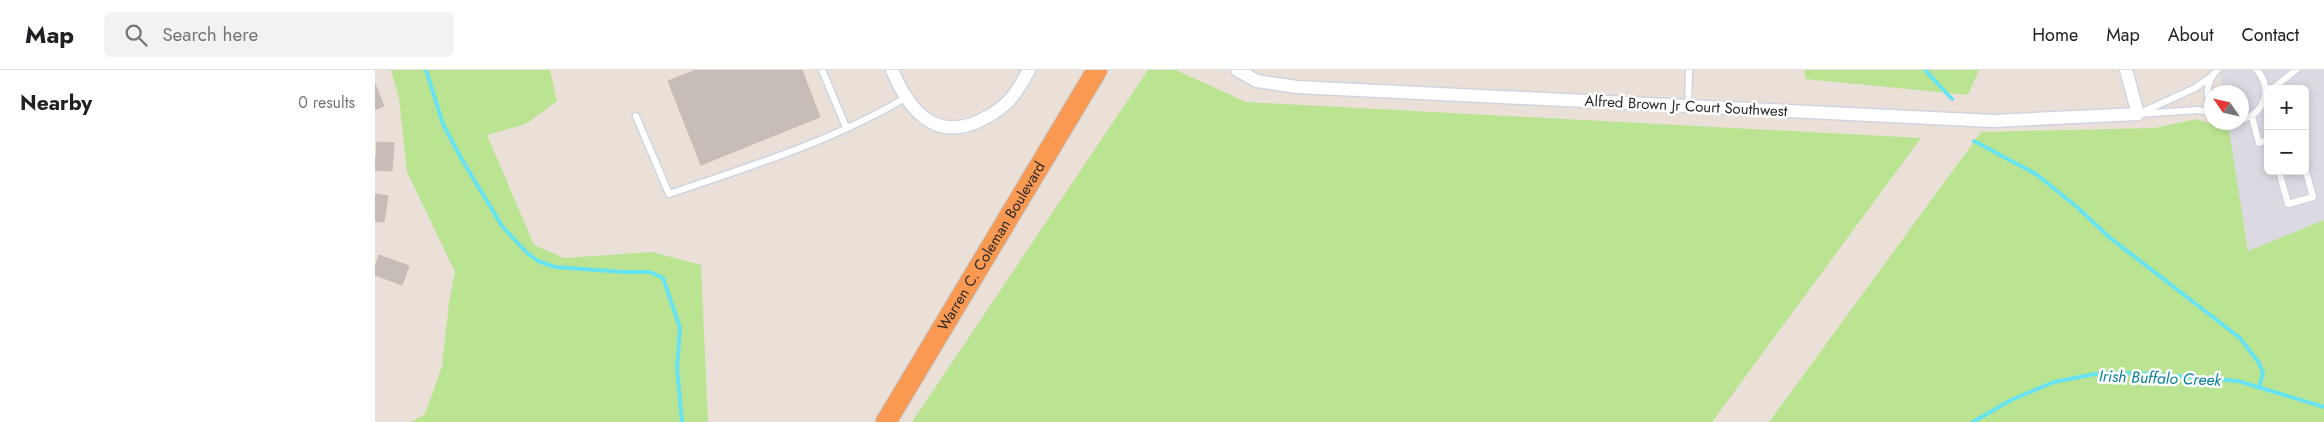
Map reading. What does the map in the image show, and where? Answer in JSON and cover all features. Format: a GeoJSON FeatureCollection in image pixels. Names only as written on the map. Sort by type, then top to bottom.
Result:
{"type":"FeatureCollection","features":[{"type":"Feature","properties":{"kind":"highway","name":"Warren C. Coleman Boulevard"},"geometry":{"type":"LineString","coordinates":[[886,422],[1097,70]]}},
{"type":"Feature","properties":{"kind":"street"},"geometry":{"type":"LineString","coordinates":[[892,70],[905,98],[917,113],[936,124],[956,127],[969,125],[1001,108],[1013,97],[1029,70]]}},
{"type":"Feature","properties":{"kind":"street","name":"Alfred Brown Jr Court Southwest"},"geometry":{"type":"LineString","coordinates":[[1237,70],[1257,80],[1297,87],[1993,121],[2138,114]]}},
{"type":"Feature","properties":{"kind":"street"},"geometry":{"type":"LineString","coordinates":[[2126,70],[2138,114]]}},
{"type":"Feature","properties":{"kind":"lane"},"geometry":{"type":"LineString","coordinates":[[822,70],[846,127]]}},
{"type":"Feature","properties":{"kind":"lane"},"geometry":{"type":"LineString","coordinates":[[1688,106],[1689,70]]}},
{"type":"Feature","properties":{"kind":"lane"},"geometry":{"type":"LineString","coordinates":[[2138,114],[2195,88],[2217,70]]}},
{"type":"Feature","properties":{"kind":"lane"},"geometry":{"type":"LineString","coordinates":[[2257,70],[2266,85]]}},
{"type":"Feature","properties":{"kind":"lane"},"geometry":{"type":"LineString","coordinates":[[2277,85],[2296,70]]}},
{"type":"Feature","properties":{"kind":"lane"},"geometry":{"type":"LineString","coordinates":[[2208,85],[2211,76]]}},
{"type":"Feature","properties":{"kind":"lane"},"geometry":{"type":"LineString","coordinates":[[636,116],[669,194],[775,156],[879,113],[905,98]]}},
{"type":"Feature","properties":{"kind":"lane"},"geometry":{"type":"LineString","coordinates":[[2249,118],[2252,117],[2264,102]]}},
{"type":"Feature","properties":{"kind":"lane"},"geometry":{"type":"LineString","coordinates":[[2138,114],[2204,111]]}},
{"type":"Feature","properties":{"kind":"lane"},"geometry":{"type":"LineString","coordinates":[[2252,117],[2259,144],[2264,142]]}},
{"type":"Feature","properties":{"kind":"lane"},"geometry":{"type":"LineString","coordinates":[[2280,175],[2288,204],[2313,197],[2307,175]]}},
{"type":"Feature","properties":{"kind":"shaded area"},"geometry":{"type":"Polygon","coordinates":[[[2220,70],[2324,70],[2324,220],[2248,252],[2229,130],[2249,130],[2249,85],[2222,85],[2220,70]]]}},
{"type":"Feature","properties":{"kind":"green space"},"geometry":{"type":"Polygon","coordinates":[[[391,70],[550,70],[557,101],[526,124],[487,135],[534,245],[564,258],[652,252],[701,265],[708,422],[411,422],[425,414],[442,366],[449,303],[455,272],[407,172],[399,98],[391,70]]]}},
{"type":"Feature","properties":{"kind":"green space"},"geometry":{"type":"Polygon","coordinates":[[[1148,70],[1176,70],[1246,102],[1921,138],[1712,422],[912,422],[1148,70]]]}},
{"type":"Feature","properties":{"kind":"green space"},"geometry":{"type":"Polygon","coordinates":[[[1805,70],[1979,70],[1968,95],[1805,79],[1805,70]]]}},
{"type":"Feature","properties":{"kind":"green space"},"geometry":{"type":"Polygon","coordinates":[[[2196,119],[2204,122],[2204,130],[2229,130],[2248,251],[2324,220],[2324,422],[1769,422],[1981,132],[2155,128],[2196,119]]]}},
{"type":"Feature","properties":{"kind":"building"},"geometry":{"type":"Polygon","coordinates":[[[696,70],[802,70],[820,117],[701,165],[668,81],[696,70]]]}},
{"type":"Feature","properties":{"kind":"building"},"geometry":{"type":"Polygon","coordinates":[[[375,84],[384,106],[375,110],[375,84]]]}},
{"type":"Feature","properties":{"kind":"building"},"geometry":{"type":"Polygon","coordinates":[[[377,142],[394,143],[392,171],[375,170],[377,142]]]}},
{"type":"Feature","properties":{"kind":"building"},"geometry":{"type":"Polygon","coordinates":[[[375,194],[388,196],[384,222],[375,221],[375,194]]]}},
{"type":"Feature","properties":{"kind":"building"},"geometry":{"type":"Polygon","coordinates":[[[379,255],[409,266],[402,285],[375,275],[375,267],[379,255]]]}},
{"type":"Feature","properties":{"kind":"waterway"},"geometry":{"type":"LineString","coordinates":[[426,70],[443,124],[461,158],[502,226],[526,252],[538,261],[555,267],[650,272],[663,278],[680,328],[677,368],[682,422]]}},
{"type":"Feature","properties":{"kind":"waterway"},"geometry":{"type":"LineString","coordinates":[[1925,70],[1952,99]]}},
{"type":"Feature","properties":{"kind":"waterway"},"geometry":{"type":"LineString","coordinates":[[1974,141],[2036,174],[2077,207],[2109,237],[2240,338],[2259,363],[2263,373],[2259,388]]}},
{"type":"Feature","properties":{"kind":"waterway","name":"Irish Buffalo Creek"},"geometry":{"type":"LineString","coordinates":[[1973,422],[2011,400],[2054,382],[2095,374],[2136,373],[2238,381],[2324,407]]}}]}
